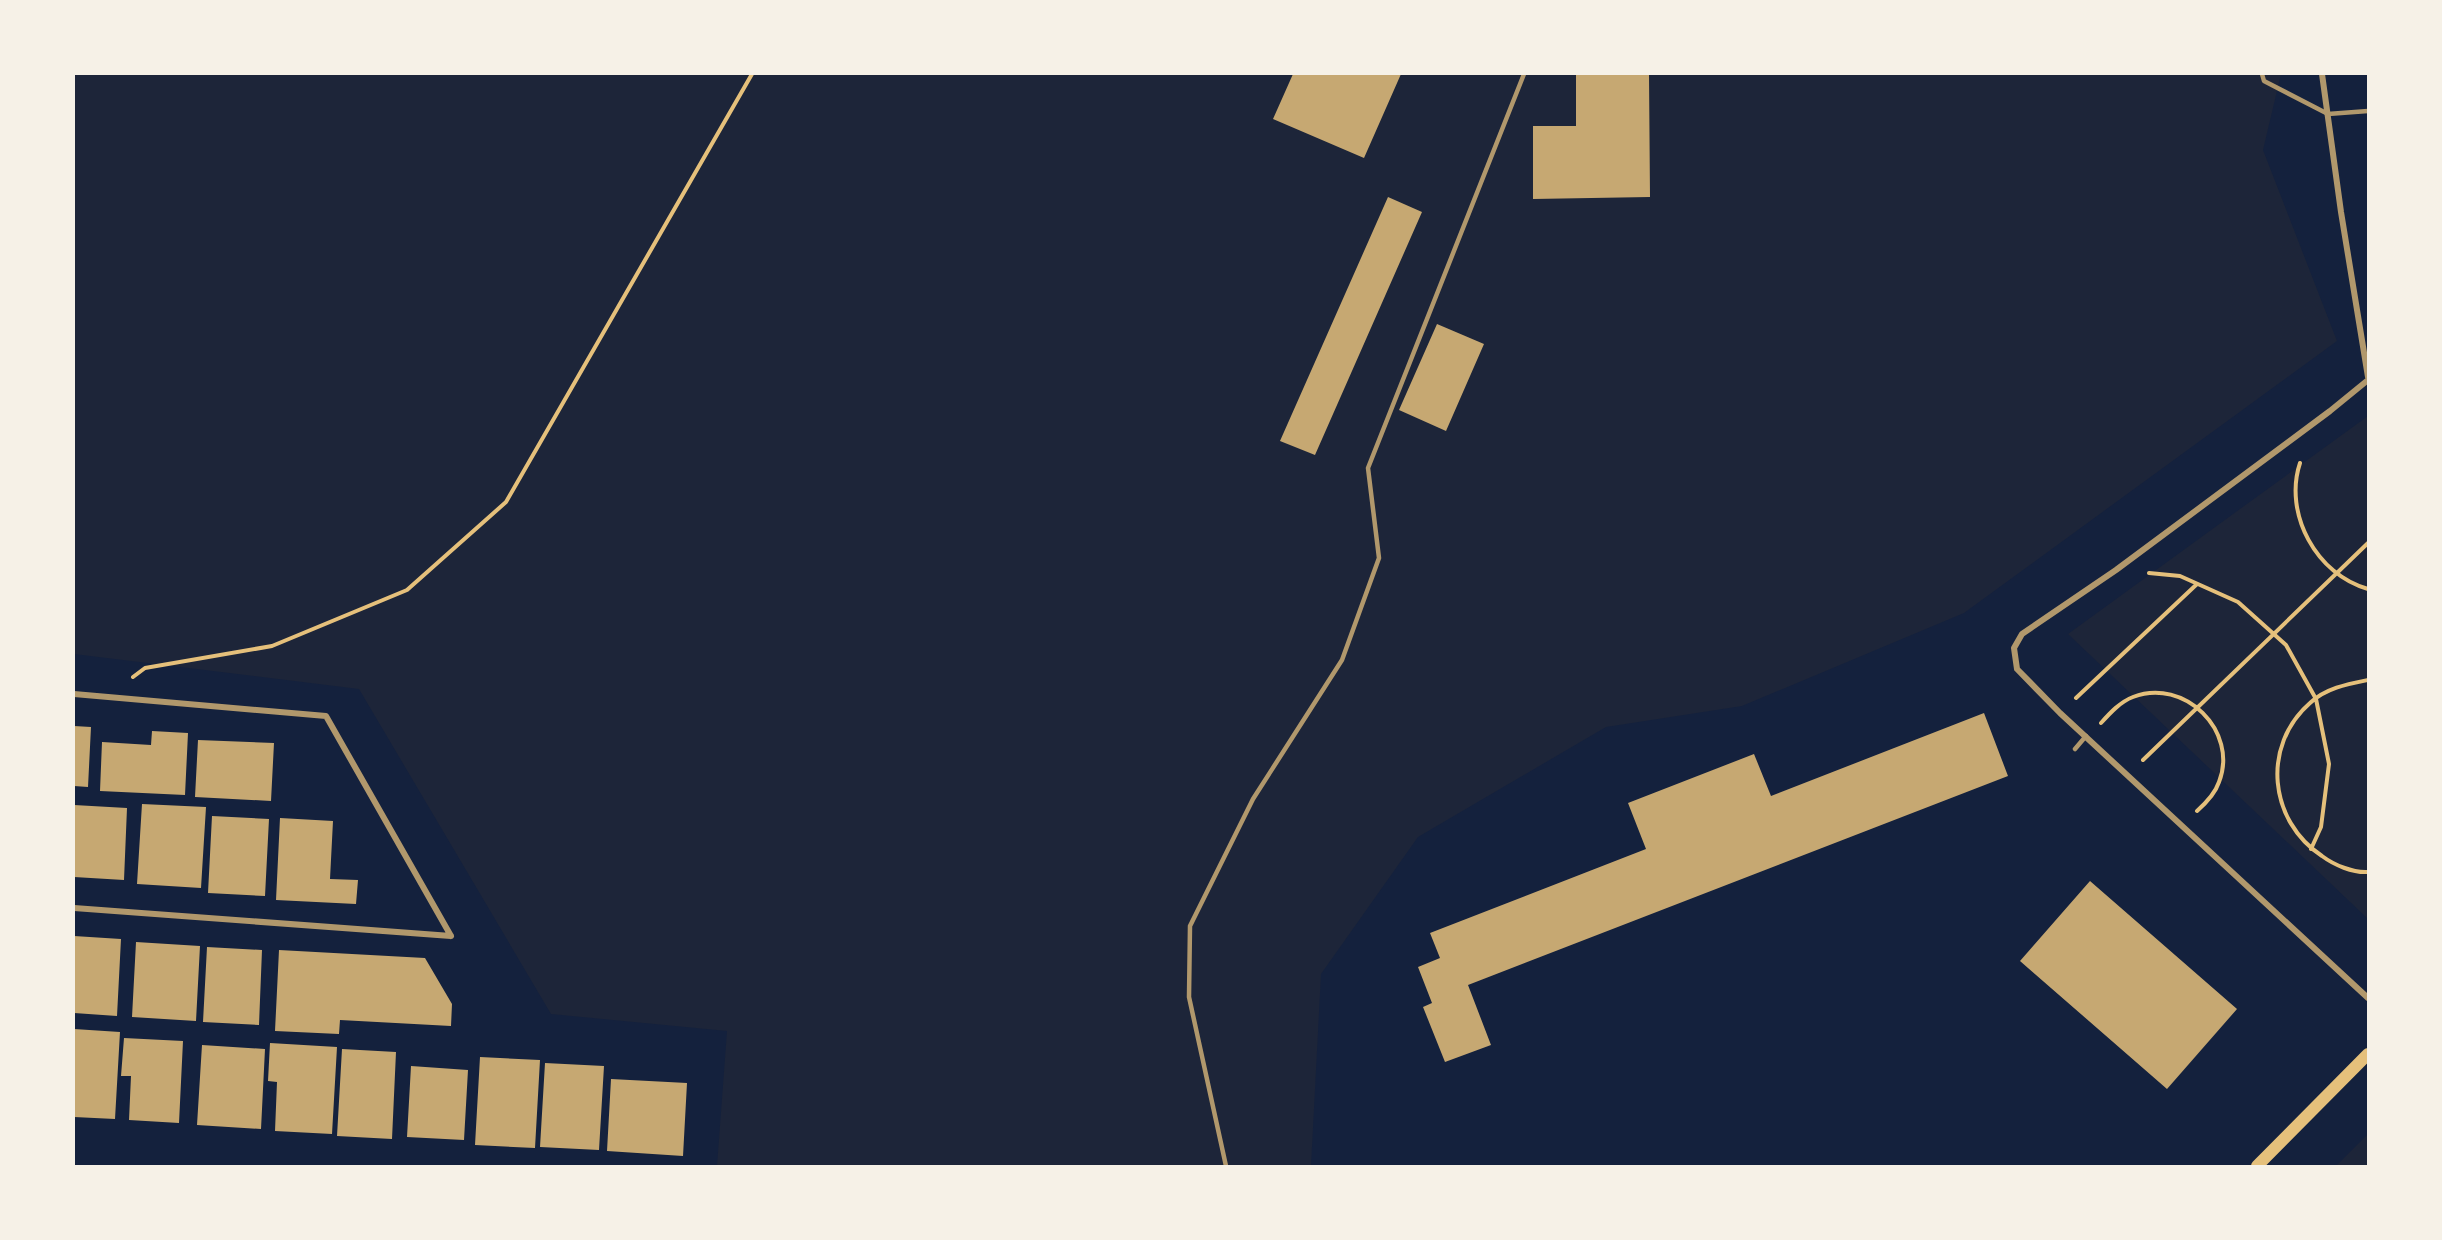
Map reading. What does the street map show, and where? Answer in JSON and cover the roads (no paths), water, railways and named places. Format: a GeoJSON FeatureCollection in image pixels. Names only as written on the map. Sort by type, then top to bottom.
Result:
{"type":"FeatureCollection","features":[{"type":"Feature","properties":{"kind":"main road"},"geometry":{"type":"LineString","coordinates":[[2257,1167],[2368,1054]]}},
{"type":"Feature","properties":{"kind":"street"},"geometry":{"type":"LineString","coordinates":[[2322,74],[2341,212],[2368,378],[2330,411],[2116,570],[2022,633],[2014,648],[2017,669],[2060,713],[2368,998]]}},
{"type":"Feature","properties":{"kind":"street"},"geometry":{"type":"LineString","coordinates":[[74,694],[326,716],[451,936],[74,908]]}},
{"type":"Feature","properties":{"kind":"lane"},"geometry":{"type":"LineString","coordinates":[[1226,1167],[1189,997],[1190,926],[1252,799],[1342,660],[1379,558],[1368,468],[1524,74]]}},
{"type":"Feature","properties":{"kind":"lane"},"geometry":{"type":"LineString","coordinates":[[2262,74],[2264,81],[2328,114],[2368,111]]}},
{"type":"Feature","properties":{"kind":"lane"},"geometry":{"type":"LineString","coordinates":[[2075,749],[2086,736]]}}]}
